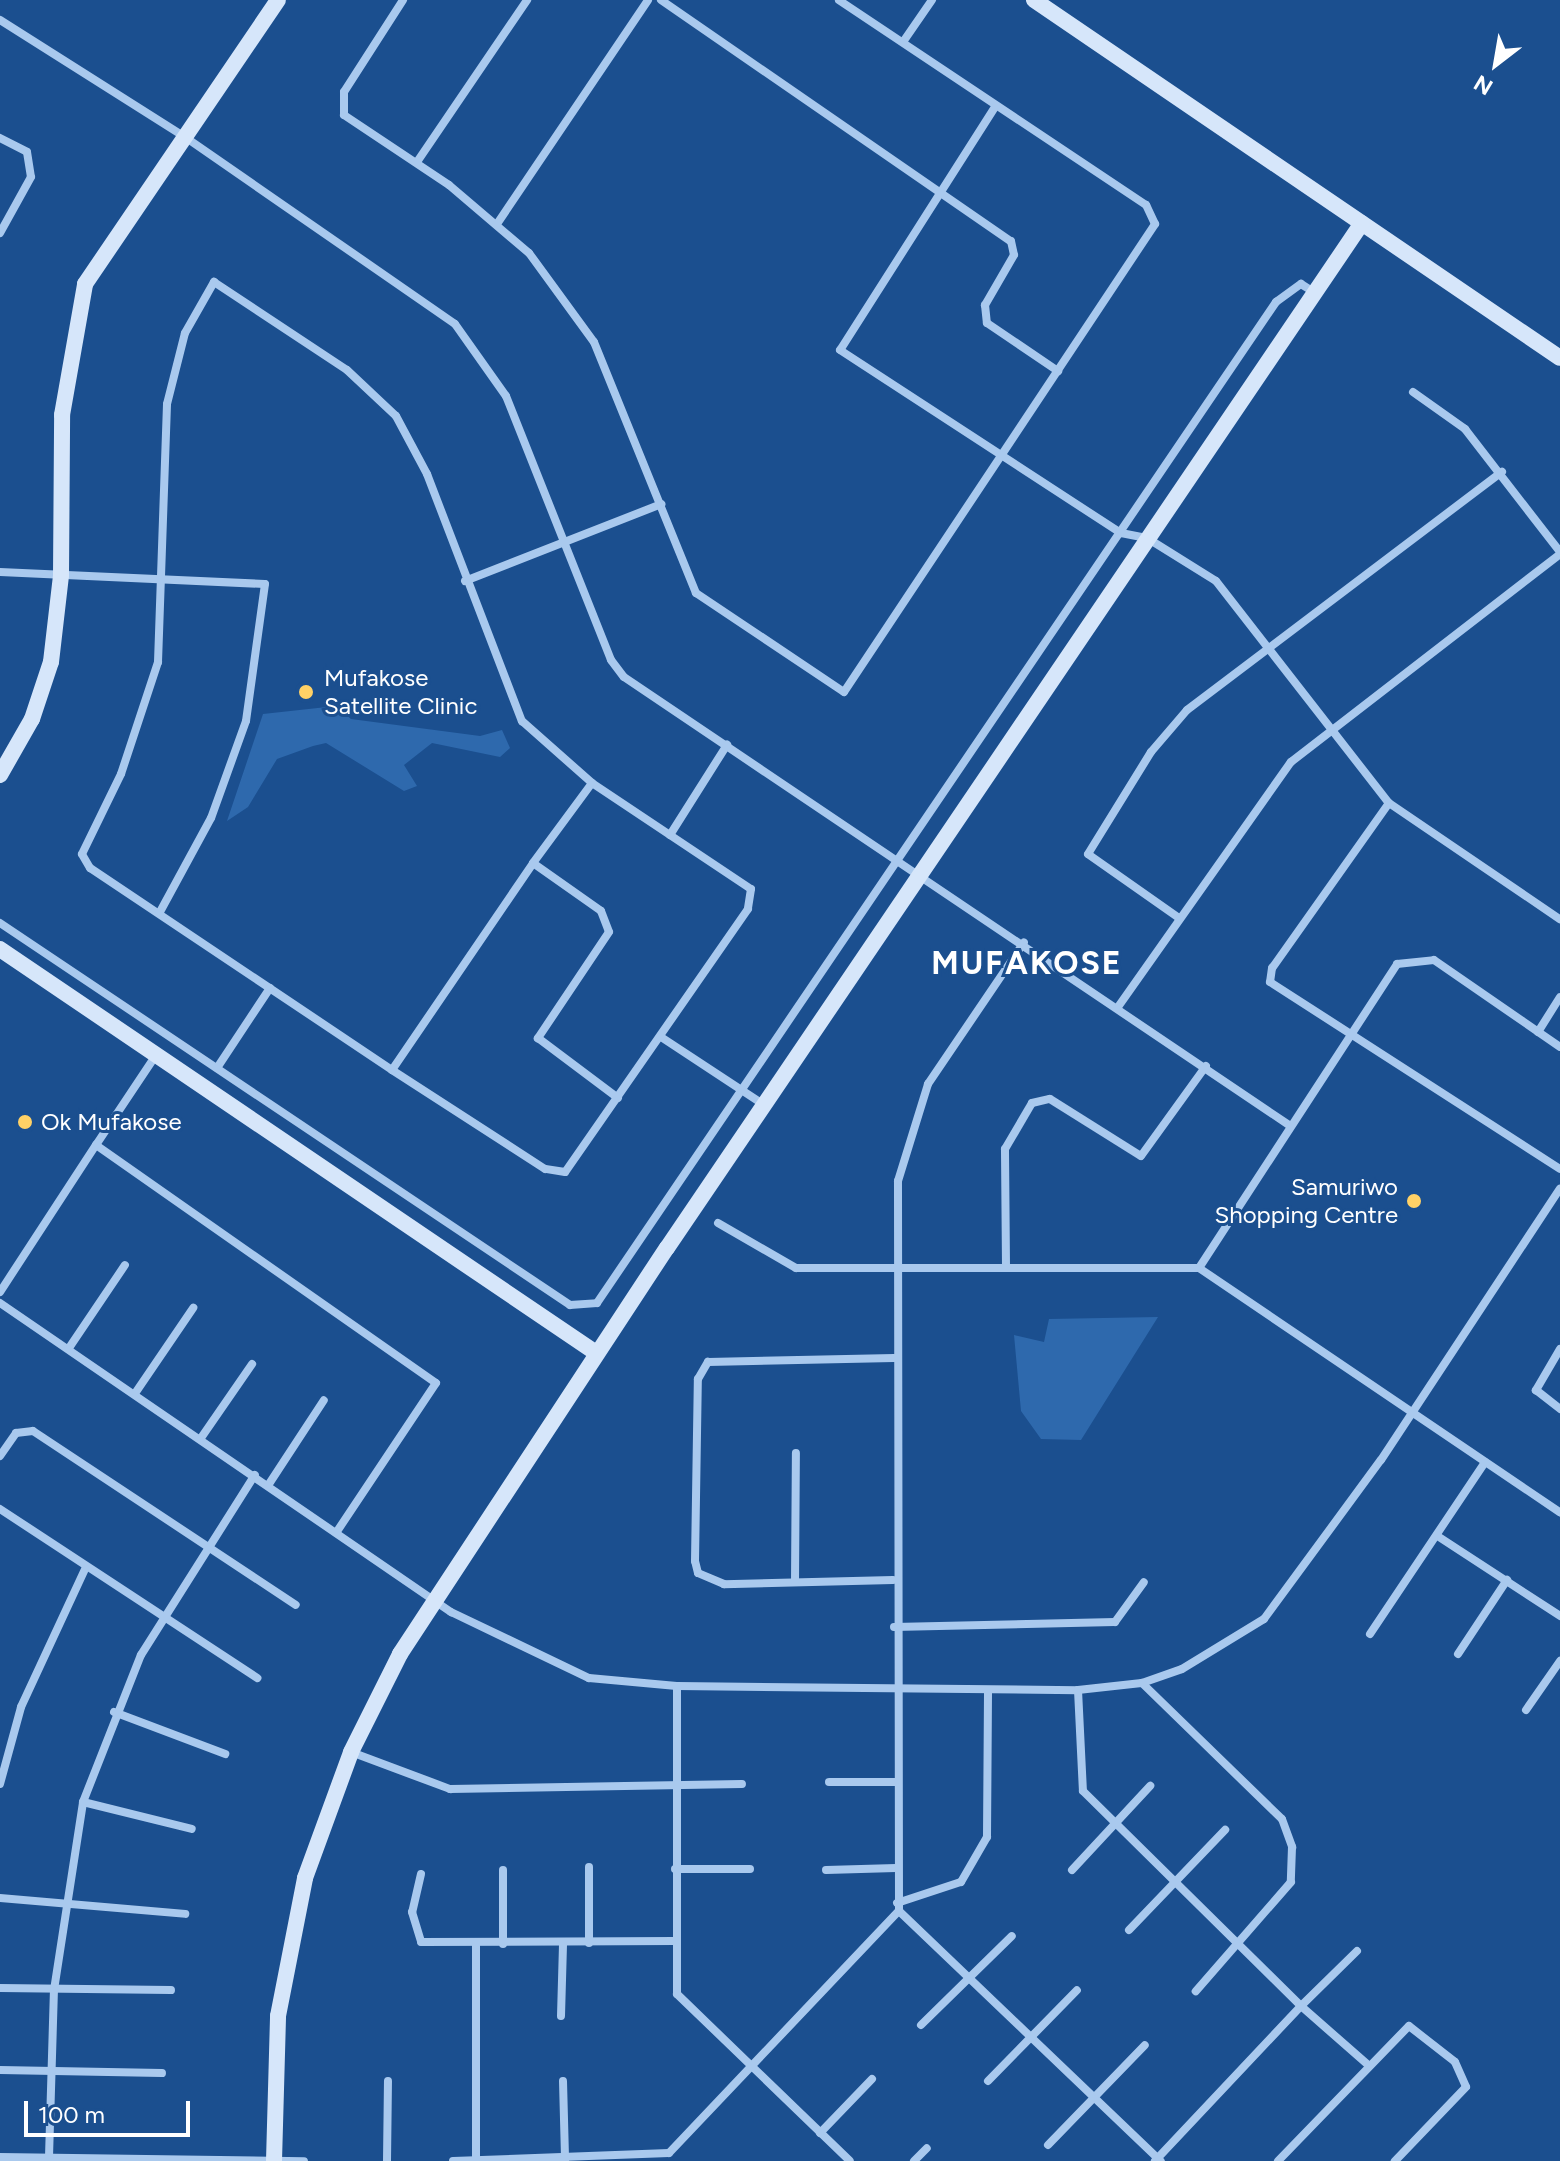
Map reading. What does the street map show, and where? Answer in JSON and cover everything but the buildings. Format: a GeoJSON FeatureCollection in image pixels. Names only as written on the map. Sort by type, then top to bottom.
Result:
{"type":"FeatureCollection","features":[{"type":"Feature","properties":{"kind":"street"},"geometry":{"type":"LineString","coordinates":[[0,775],[48,680],[61,575],[62,415],[85,284],[278,0]]}},
{"type":"Feature","properties":{"kind":"street"},"geometry":{"type":"LineString","coordinates":[[417,162],[527,0]]}},
{"type":"Feature","properties":{"kind":"street"},"geometry":{"type":"LineString","coordinates":[[497,224],[648,0]]}},
{"type":"Feature","properties":{"kind":"street"},"geometry":{"type":"LineString","coordinates":[[661,0],[1011,241],[1014,255],[985,305],[987,323],[1058,371]]}},
{"type":"Feature","properties":{"kind":"street"},"geometry":{"type":"LineString","coordinates":[[397,2],[341,106],[344,115],[417,162],[529,253],[594,342],[701,600],[844,692],[1003,457],[1154,217],[839,0]]}},
{"type":"Feature","properties":{"kind":"street"},"geometry":{"type":"LineString","coordinates":[[903,42],[932,0]]}},
{"type":"Feature","properties":{"kind":"street"},"geometry":{"type":"LineString","coordinates":[[1034,0],[1560,358]]}},
{"type":"Feature","properties":{"kind":"street"},"geometry":{"type":"LineString","coordinates":[[0,20],[185,137],[455,324],[506,396],[616,669],[1024,942],[1289,1125]]}},
{"type":"Feature","properties":{"kind":"street"},"geometry":{"type":"LineString","coordinates":[[995,107],[838,346],[1121,533],[1147,538],[1227,591],[1335,725],[1389,803],[1560,919]]}},
{"type":"Feature","properties":{"kind":"street"},"geometry":{"type":"LineString","coordinates":[[0,138],[27,152],[31,177],[0,233]]}},
{"type":"Feature","properties":{"kind":"street"},"geometry":{"type":"LineString","coordinates":[[274,2161],[275,2050],[287,1960],[305,1878],[351,1752],[434,1601],[596,1353],[766,1107],[1147,538],[1318,294],[1362,223]]}},
{"type":"Feature","properties":{"kind":"street"},"geometry":{"type":"LineString","coordinates":[[214,282],[347,370],[396,416],[427,474],[465,581],[522,721],[592,783],[747,883],[752,896],[661,1037],[570,1168],[552,1173],[90,868],[82,845],[146,707],[164,577],[171,382],[185,333],[214,282]]}},
{"type":"Feature","properties":{"kind":"street"},"geometry":{"type":"LineString","coordinates":[[0,923],[570,1305],[585,1308],[597,1303],[743,1094],[1283,293],[1301,284],[1318,294]]}},
{"type":"Feature","properties":{"kind":"street"},"geometry":{"type":"LineString","coordinates":[[1118,1007],[1291,762],[1560,553],[1502,472],[1465,429],[1413,392]]}},
{"type":"Feature","properties":{"kind":"street"},"geometry":{"type":"LineString","coordinates":[[1179,918],[1094,863],[1090,843],[1187,710],[1502,472]]}},
{"type":"Feature","properties":{"kind":"street"},"geometry":{"type":"LineString","coordinates":[[465,581],[563,539],[661,504]]}},
{"type":"Feature","properties":{"kind":"street"},"geometry":{"type":"LineString","coordinates":[[0,572],[164,577],[265,584],[246,721],[211,818],[160,912]]}},
{"type":"Feature","properties":{"kind":"street"},"geometry":{"type":"LineString","coordinates":[[670,835],[727,745]]}},
{"type":"Feature","properties":{"kind":"street"},"geometry":{"type":"LineString","coordinates":[[392,1070],[533,863],[592,783]]}},
{"type":"Feature","properties":{"kind":"street"},"geometry":{"type":"LineString","coordinates":[[1389,803],[1268,974],[1350,1035],[1560,1169]]}},
{"type":"Feature","properties":{"kind":"street"},"geometry":{"type":"LineString","coordinates":[[533,863],[610,920],[609,932],[541,1030],[541,1044],[618,1098]]}},
{"type":"Feature","properties":{"kind":"street"},"geometry":{"type":"LineString","coordinates":[[1024,942],[918,1105],[898,1181],[893,1580],[898,1907],[1158,2160],[1301,2006],[1357,1951]]}},
{"type":"Feature","properties":{"kind":"street"},"geometry":{"type":"LineString","coordinates":[[0,949],[596,1353]]}},
{"type":"Feature","properties":{"kind":"street"},"geometry":{"type":"LineString","coordinates":[[1199,1268],[1289,1125],[1397,964],[1421,957],[1560,1047]]}},
{"type":"Feature","properties":{"kind":"street"},"geometry":{"type":"LineString","coordinates":[[217,1068],[270,988]]}},
{"type":"Feature","properties":{"kind":"street"},"geometry":{"type":"LineString","coordinates":[[1538,1032],[1560,997]]}},
{"type":"Feature","properties":{"kind":"street"},"geometry":{"type":"LineString","coordinates":[[661,1037],[766,1107]]}},
{"type":"Feature","properties":{"kind":"street"},"geometry":{"type":"LineString","coordinates":[[0,1292],[156,1055]]}},
{"type":"Feature","properties":{"kind":"street"},"geometry":{"type":"LineString","coordinates":[[1006,1266],[1005,1149],[1032,1103],[1050,1099],[1141,1156],[1206,1066]]}},
{"type":"Feature","properties":{"kind":"street"},"geometry":{"type":"LineString","coordinates":[[96,1145],[436,1383],[336,1533]]}},
{"type":"Feature","properties":{"kind":"street"},"geometry":{"type":"LineString","coordinates":[[0,1303],[136,1392],[434,1601],[589,1678],[677,1686],[1078,1690],[1142,1683],[1222,1650],[1264,1619],[1412,1414],[1559,1193]]}},
{"type":"Feature","properties":{"kind":"street"},"geometry":{"type":"LineString","coordinates":[[718,1223],[785,1266],[1199,1268],[1560,1512]]}},
{"type":"Feature","properties":{"kind":"street"},"geometry":{"type":"LineString","coordinates":[[69,1348],[125,1265]]}},
{"type":"Feature","properties":{"kind":"street"},"geometry":{"type":"LineString","coordinates":[[136,1392],[193,1308]]}},
{"type":"Feature","properties":{"kind":"street"},"geometry":{"type":"LineString","coordinates":[[1560,1349],[1536,1390],[1560,1409]]}},
{"type":"Feature","properties":{"kind":"street"},"geometry":{"type":"LineString","coordinates":[[893,1580],[724,1584],[698,1573],[702,1370],[716,1359],[894,1358]]}},
{"type":"Feature","properties":{"kind":"street"},"geometry":{"type":"LineString","coordinates":[[201,1438],[252,1364]]}},
{"type":"Feature","properties":{"kind":"street"},"geometry":{"type":"LineString","coordinates":[[269,1484],[324,1400]]}},
{"type":"Feature","properties":{"kind":"street"},"geometry":{"type":"LineString","coordinates":[[0,1456],[16,1433],[33,1431],[208,1550],[296,1605]]}},
{"type":"Feature","properties":{"kind":"street"},"geometry":{"type":"LineString","coordinates":[[795,1582],[796,1453]]}},
{"type":"Feature","properties":{"kind":"street"},"geometry":{"type":"LineString","coordinates":[[1370,1634],[1439,1537],[1485,1462]]}},
{"type":"Feature","properties":{"kind":"street"},"geometry":{"type":"LineString","coordinates":[[49,2157],[49,2070],[54,1990],[63,1903],[83,1802],[114,1712],[163,1621],[255,1475]]}},
{"type":"Feature","properties":{"kind":"street"},"geometry":{"type":"LineString","coordinates":[[0,1509],[163,1621],[257,1678]]}},
{"type":"Feature","properties":{"kind":"street"},"geometry":{"type":"LineString","coordinates":[[1439,1537],[1560,1616]]}},
{"type":"Feature","properties":{"kind":"street"},"geometry":{"type":"LineString","coordinates":[[0,1784],[21,1707],[85,1569]]}},
{"type":"Feature","properties":{"kind":"street"},"geometry":{"type":"LineString","coordinates":[[1458,1654],[1507,1580]]}},
{"type":"Feature","properties":{"kind":"street"},"geometry":{"type":"LineString","coordinates":[[894,1627],[1115,1622],[1144,1582]]}},
{"type":"Feature","properties":{"kind":"street"},"geometry":{"type":"LineString","coordinates":[[1526,1710],[1560,1661]]}},
{"type":"Feature","properties":{"kind":"street"},"geometry":{"type":"LineString","coordinates":[[1142,1683],[1289,1830],[1291,1882],[1196,1991]]}},
{"type":"Feature","properties":{"kind":"street"},"geometry":{"type":"LineString","coordinates":[[677,1686],[677,1994],[850,2161]]}},
{"type":"Feature","properties":{"kind":"street"},"geometry":{"type":"LineString","coordinates":[[1078,1690],[1078,1777],[1114,1823],[1240,1942],[1301,2006],[1367,2064]]}},
{"type":"Feature","properties":{"kind":"street"},"geometry":{"type":"LineString","coordinates":[[453,2161],[565,2160],[669,2153],[753,2068],[898,1907],[961,1882],[987,1837],[988,1691]]}},
{"type":"Feature","properties":{"kind":"street"},"geometry":{"type":"LineString","coordinates":[[114,1712],[225,1754]]}},
{"type":"Feature","properties":{"kind":"street"},"geometry":{"type":"LineString","coordinates":[[351,1752],[450,1789],[675,1788],[742,1784]]}},
{"type":"Feature","properties":{"kind":"street"},"geometry":{"type":"LineString","coordinates":[[829,1782],[896,1782]]}},
{"type":"Feature","properties":{"kind":"street"},"geometry":{"type":"LineString","coordinates":[[1072,1870],[1150,1786]]}},
{"type":"Feature","properties":{"kind":"street"},"geometry":{"type":"LineString","coordinates":[[83,1802],[192,1829]]}},
{"type":"Feature","properties":{"kind":"street"},"geometry":{"type":"LineString","coordinates":[[1129,1930],[1225,1830]]}},
{"type":"Feature","properties":{"kind":"street"},"geometry":{"type":"LineString","coordinates":[[589,1867],[589,1943]]}},
{"type":"Feature","properties":{"kind":"street"},"geometry":{"type":"LineString","coordinates":[[826,1870],[896,1868]]}},
{"type":"Feature","properties":{"kind":"street"},"geometry":{"type":"LineString","coordinates":[[675,1869],[750,1869]]}},
{"type":"Feature","properties":{"kind":"street"},"geometry":{"type":"LineString","coordinates":[[503,1870],[503,1944]]}},
{"type":"Feature","properties":{"kind":"street"},"geometry":{"type":"LineString","coordinates":[[421,1874],[416,1936],[476,1944],[675,1941]]}},
{"type":"Feature","properties":{"kind":"street"},"geometry":{"type":"LineString","coordinates":[[0,1898],[185,1914]]}},
{"type":"Feature","properties":{"kind":"street"},"geometry":{"type":"LineString","coordinates":[[921,2025],[1012,1936]]}},
{"type":"Feature","properties":{"kind":"street"},"geometry":{"type":"LineString","coordinates":[[561,2016],[563,1943]]}},
{"type":"Feature","properties":{"kind":"street"},"geometry":{"type":"LineString","coordinates":[[476,1944],[476,2161]]}},
{"type":"Feature","properties":{"kind":"street"},"geometry":{"type":"LineString","coordinates":[[0,1988],[171,1990]]}},
{"type":"Feature","properties":{"kind":"street"},"geometry":{"type":"LineString","coordinates":[[988,2081],[1077,1990]]}},
{"type":"Feature","properties":{"kind":"street"},"geometry":{"type":"LineString","coordinates":[[1278,2161],[1367,2064],[1409,2026],[1466,2074],[1466,2087],[1395,2161]]}},
{"type":"Feature","properties":{"kind":"street"},"geometry":{"type":"LineString","coordinates":[[1048,2145],[1145,2045]]}},
{"type":"Feature","properties":{"kind":"street"},"geometry":{"type":"LineString","coordinates":[[0,2070],[162,2073]]}},
{"type":"Feature","properties":{"kind":"street"},"geometry":{"type":"LineString","coordinates":[[820,2133],[872,2079]]}},
{"type":"Feature","properties":{"kind":"street"},"geometry":{"type":"LineString","coordinates":[[387,2161],[388,2081]]}},
{"type":"Feature","properties":{"kind":"street"},"geometry":{"type":"LineString","coordinates":[[563,2081],[565,2160]]}},
{"type":"Feature","properties":{"kind":"street"},"geometry":{"type":"LineString","coordinates":[[914,2161],[927,2148]]}},
{"type":"Feature","properties":{"kind":"street"},"geometry":{"type":"LineString","coordinates":[[0,2157],[304,2161]]}},
{"type":"Feature","properties":{"kind":"shaded area"},"geometry":{"type":"Polygon","coordinates":[[[336,706],[351,719],[480,736],[502,730],[510,748],[500,757],[432,743],[404,765],[417,786],[404,791],[326,743],[313,746],[277,759],[248,807],[227,821],[263,714],[336,706]]]}},
{"type":"Feature","properties":{"kind":"shaded area"},"geometry":{"type":"Polygon","coordinates":[[[1158,1317],[1081,1440],[1041,1439],[1021,1411],[1014,1335],[1044,1342],[1049,1319],[1158,1317]]]}},
{"type":"Feature","properties":{"kind":"place","name":"Mufakose Satellite Clinic"},"geometry":{"type":"Point","coordinates":[306,692]}},
{"type":"Feature","properties":{"kind":"place","name":"Ok Mufakose"},"geometry":{"type":"Point","coordinates":[25,1122]}},
{"type":"Feature","properties":{"kind":"place","name":"Samuriwo Shopping Centre"},"geometry":{"type":"Point","coordinates":[1414,1201]}},
{"type":"Feature","properties":{"kind":"district","name":"MUFAKOSE"},"geometry":{"type":"Point","coordinates":[1027,963]}}]}
